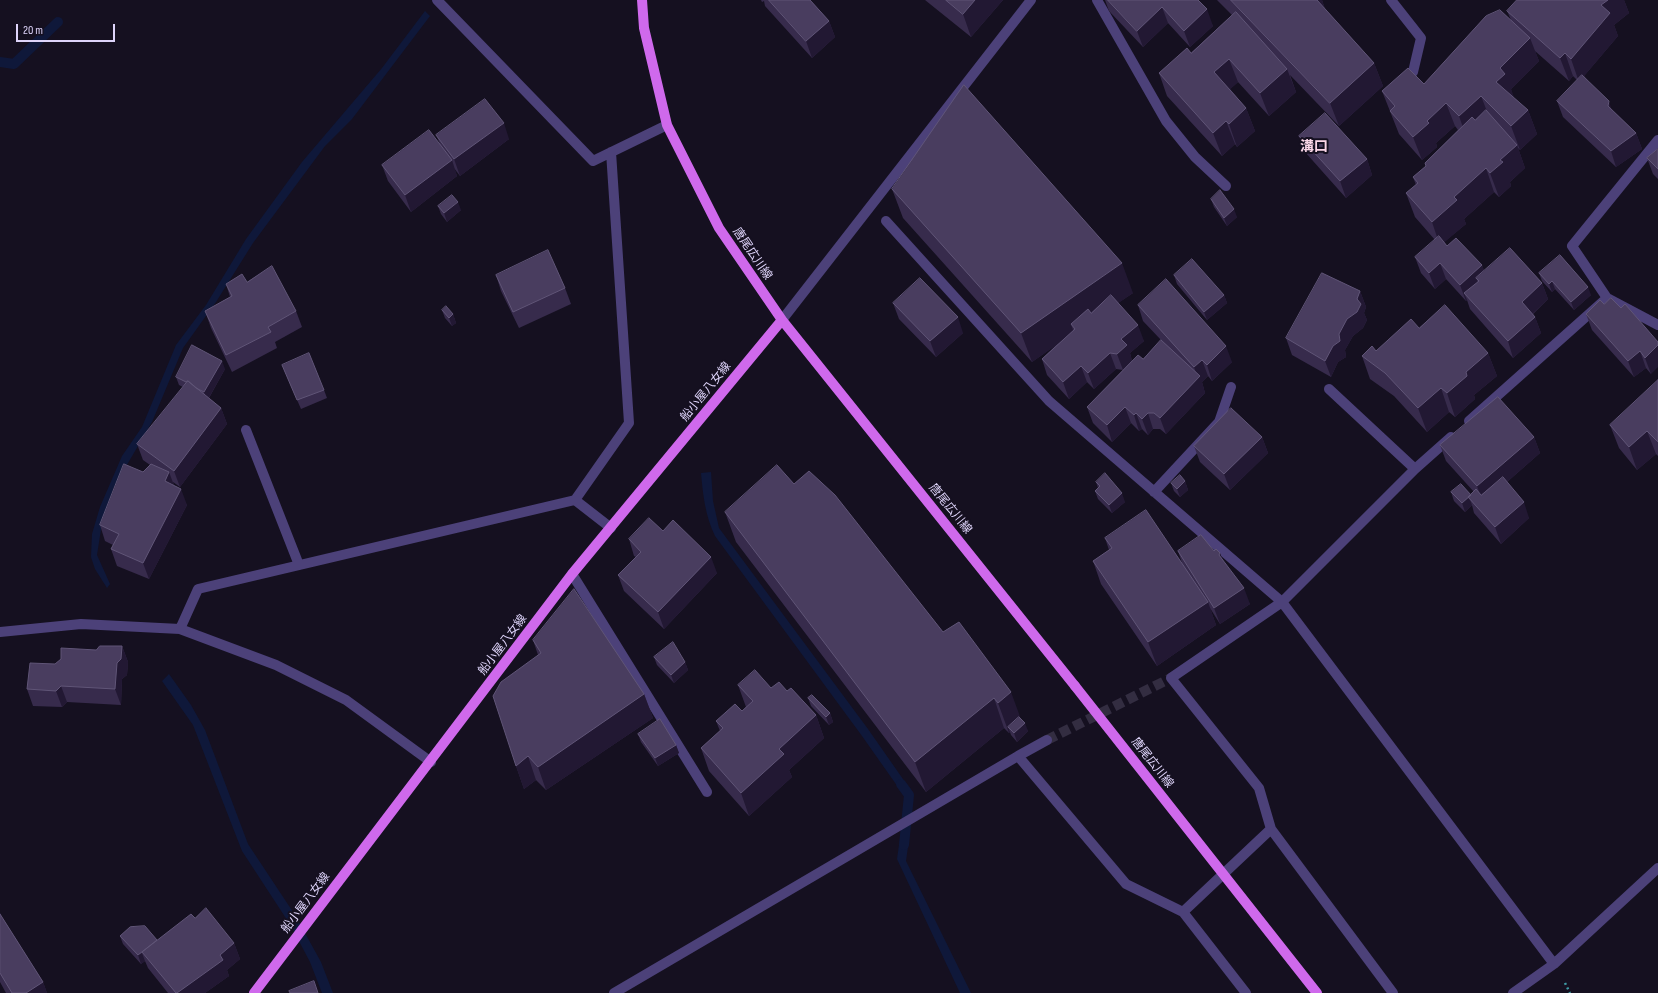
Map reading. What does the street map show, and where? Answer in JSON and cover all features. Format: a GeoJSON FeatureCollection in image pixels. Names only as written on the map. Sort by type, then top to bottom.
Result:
{"type":"FeatureCollection","features":[{"type":"Feature","properties":{"kind":"main road","name":"唐尾広川線"},"geometry":{"type":"LineString","coordinates":[[642,0],[644,28],[667,125],[719,228],[782,320],[1075,686],[1317,993]]}},
{"type":"Feature","properties":{"kind":"main road","name":"船小屋八女線"},"geometry":{"type":"LineString","coordinates":[[254,993],[431,762],[572,574],[782,320]]}},
{"type":"Feature","properties":{"kind":"street"},"geometry":{"type":"LineString","coordinates":[[437,0],[593,161],[667,125]]}},
{"type":"Feature","properties":{"kind":"street"},"geometry":{"type":"LineString","coordinates":[[782,320],[1030,0]]}},
{"type":"Feature","properties":{"kind":"street"},"geometry":{"type":"LineString","coordinates":[[1097,0],[1166,121],[1195,157],[1226,186]]}},
{"type":"Feature","properties":{"kind":"street"},"geometry":{"type":"LineString","coordinates":[[1391,0],[1421,38],[1413,72]]}},
{"type":"Feature","properties":{"kind":"street"},"geometry":{"type":"LineString","coordinates":[[1658,140],[1572,246],[1608,298],[1658,325]]}},
{"type":"Feature","properties":{"kind":"street"},"geometry":{"type":"LineString","coordinates":[[180,629],[198,589],[575,500],[629,423],[611,152]]}},
{"type":"Feature","properties":{"kind":"street"},"geometry":{"type":"LineString","coordinates":[[886,221],[1049,401],[1282,602],[1554,964]]}},
{"type":"Feature","properties":{"kind":"street"},"geometry":{"type":"LineString","coordinates":[[1393,993],[1271,829],[1259,788],[1171,678],[1282,602],[1415,469],[1608,298]]}},
{"type":"Feature","properties":{"kind":"street"},"geometry":{"type":"LineString","coordinates":[[1154,492],[1219,422],[1231,386]]}},
{"type":"Feature","properties":{"kind":"street"},"geometry":{"type":"LineString","coordinates":[[1329,389],[1415,469]]}},
{"type":"Feature","properties":{"kind":"street"},"geometry":{"type":"LineString","coordinates":[[246,430],[299,565]]}},
{"type":"Feature","properties":{"kind":"street"},"geometry":{"type":"LineString","coordinates":[[575,500],[611,528]]}},
{"type":"Feature","properties":{"kind":"street"},"geometry":{"type":"LineString","coordinates":[[572,574],[707,792]]}},
{"type":"Feature","properties":{"kind":"street"},"geometry":{"type":"LineString","coordinates":[[0,632],[81,624],[180,629],[276,665],[346,700],[431,762]]}},
{"type":"Feature","properties":{"kind":"street"},"geometry":{"type":"LineString","coordinates":[[614,993],[1047,740]]}},
{"type":"Feature","properties":{"kind":"street"},"geometry":{"type":"LineString","coordinates":[[1018,756],[1126,884],[1183,912],[1246,993]]}},
{"type":"Feature","properties":{"kind":"street"},"geometry":{"type":"LineString","coordinates":[[1183,912],[1271,829]]}},
{"type":"Feature","properties":{"kind":"street"},"geometry":{"type":"LineString","coordinates":[[1513,993],[1554,964],[1658,868]]}},
{"type":"Feature","properties":{"kind":"water"},"geometry":{"type":"Polygon","coordinates":[[[425,11],[430,16],[352,119],[325,146],[253,243],[216,302],[183,348],[152,422],[114,487],[102,523],[97,555],[110,584],[107,588],[95,569],[91,557],[92,534],[100,507],[122,456],[142,427],[176,345],[206,305],[246,239],[302,162],[382,68],[425,11]]]}},
{"type":"Feature","properties":{"kind":"water"},"geometry":{"type":"Polygon","coordinates":[[[711,472],[713,501],[719,528],[868,729],[912,792],[905,797],[715,536],[707,513],[701,473],[711,472]]]}},
{"type":"Feature","properties":{"kind":"water"},"geometry":{"type":"Polygon","coordinates":[[[169,674],[191,705],[205,730],[248,844],[295,915],[321,962],[333,993],[322,993],[310,962],[291,926],[242,851],[193,725],[162,681],[169,674]]]}},
{"type":"Feature","properties":{"kind":"water"},"geometry":{"type":"Polygon","coordinates":[[[901,831],[910,832],[906,861],[971,993],[960,993],[897,859],[901,831]]]}},
{"type":"Feature","properties":{"kind":"building"},"geometry":{"type":"Polygon","coordinates":[[[769,0],[810,0],[829,21],[806,41],[769,0]]]}},
{"type":"Feature","properties":{"kind":"building"},"geometry":{"type":"Polygon","coordinates":[[[946,0],[975,0],[963,14],[946,0]]]}},
{"type":"Feature","properties":{"kind":"building"},"geometry":{"type":"Polygon","coordinates":[[[1108,0],[1198,0],[1207,9],[1184,31],[1162,7],[1137,31],[1108,0]]]}},
{"type":"Feature","properties":{"kind":"building"},"geometry":{"type":"Polygon","coordinates":[[[1231,0],[1317,0],[1374,63],[1330,103],[1231,0]]]}},
{"type":"Feature","properties":{"kind":"building"},"geometry":{"type":"Polygon","coordinates":[[[1517,0],[1608,0],[1601,5],[1610,13],[1571,59],[1565,53],[1560,58],[1507,11],[1517,0]]]}},
{"type":"Feature","properties":{"kind":"building"},"geometry":{"type":"Polygon","coordinates":[[[1500,10],[1530,38],[1500,68],[1505,74],[1496,82],[1528,110],[1511,126],[1481,96],[1459,116],[1446,103],[1427,121],[1429,123],[1413,137],[1390,111],[1395,106],[1382,91],[1408,68],[1424,84],[1486,16],[1500,10]]]}},
{"type":"Feature","properties":{"kind":"building"},"geometry":{"type":"Polygon","coordinates":[[[1236,12],[1287,69],[1260,93],[1229,59],[1214,72],[1246,108],[1229,124],[1226,121],[1213,133],[1159,73],[1187,48],[1191,53],[1236,12]]]}},
{"type":"Feature","properties":{"kind":"building"},"geometry":{"type":"Polygon","coordinates":[[[1582,75],[1609,101],[1608,106],[1636,133],[1611,151],[1557,101],[1582,75]]]}},
{"type":"Feature","properties":{"kind":"building"},"geometry":{"type":"Polygon","coordinates":[[[964,85],[1122,263],[1021,333],[892,189],[964,85]]]}},
{"type":"Feature","properties":{"kind":"building"},"geometry":{"type":"Polygon","coordinates":[[[485,99],[504,123],[454,159],[436,135],[485,99]]]}},
{"type":"Feature","properties":{"kind":"building"},"geometry":{"type":"Polygon","coordinates":[[[1486,110],[1517,145],[1500,160],[1503,162],[1490,173],[1486,168],[1454,197],[1457,200],[1432,222],[1406,193],[1418,183],[1413,177],[1426,166],[1425,163],[1472,117],[1475,120],[1486,110]]]}},
{"type":"Feature","properties":{"kind":"building"},"geometry":{"type":"Polygon","coordinates":[[[1325,113],[1367,159],[1340,181],[1299,136],[1325,113]]]}},
{"type":"Feature","properties":{"kind":"building"},"geometry":{"type":"Polygon","coordinates":[[[429,130],[452,160],[405,195],[382,165],[429,130]]]}},
{"type":"Feature","properties":{"kind":"building"},"geometry":{"type":"Polygon","coordinates":[[[1658,149],[1658,169],[1647,158],[1658,149]]]}},
{"type":"Feature","properties":{"kind":"building"},"geometry":{"type":"Polygon","coordinates":[[[1220,190],[1234,209],[1224,218],[1211,199],[1220,190]]]}},
{"type":"Feature","properties":{"kind":"building"},"geometry":{"type":"Polygon","coordinates":[[[452,195],[458,202],[444,213],[438,206],[452,195]]]}},
{"type":"Feature","properties":{"kind":"building"},"geometry":{"type":"Polygon","coordinates":[[[1439,236],[1447,246],[1456,238],[1482,265],[1460,285],[1440,263],[1429,273],[1415,257],[1439,236]]]}},
{"type":"Feature","properties":{"kind":"building"},"geometry":{"type":"Polygon","coordinates":[[[1510,248],[1542,283],[1522,302],[1535,317],[1508,341],[1464,293],[1479,281],[1476,278],[1510,248]]]}},
{"type":"Feature","properties":{"kind":"building"},"geometry":{"type":"Polygon","coordinates":[[[548,250],[565,288],[513,312],[496,275],[548,250]]]}},
{"type":"Feature","properties":{"kind":"building"},"geometry":{"type":"Polygon","coordinates":[[[1560,255],[1588,287],[1571,302],[1552,281],[1549,284],[1539,273],[1560,255]]]}},
{"type":"Feature","properties":{"kind":"building"},"geometry":{"type":"Polygon","coordinates":[[[1192,259],[1224,295],[1204,312],[1174,275],[1192,259]]]}},
{"type":"Feature","properties":{"kind":"building"},"geometry":{"type":"Polygon","coordinates":[[[272,266],[296,311],[268,327],[271,332],[226,355],[205,311],[232,296],[226,284],[242,274],[247,282],[272,266]]]}},
{"type":"Feature","properties":{"kind":"building"},"geometry":{"type":"Polygon","coordinates":[[[1322,273],[1360,291],[1357,299],[1361,304],[1357,312],[1347,319],[1339,334],[1340,341],[1333,346],[1325,361],[1286,338],[1322,273]]]}},
{"type":"Feature","properties":{"kind":"building"},"geometry":{"type":"Polygon","coordinates":[[[920,278],[958,317],[930,341],[893,303],[920,278]]]}},
{"type":"Feature","properties":{"kind":"building"},"geometry":{"type":"Polygon","coordinates":[[[1166,279],[1226,346],[1207,365],[1202,360],[1194,367],[1138,305],[1166,279]]]}},
{"type":"Feature","properties":{"kind":"building"},"geometry":{"type":"Polygon","coordinates":[[[1111,295],[1138,325],[1121,339],[1127,345],[1117,354],[1110,353],[1088,373],[1081,366],[1063,382],[1042,359],[1075,329],[1071,324],[1088,309],[1091,313],[1111,295]]]}},
{"type":"Feature","properties":{"kind":"building"},"geometry":{"type":"Polygon","coordinates":[[[1611,298],[1621,308],[1625,304],[1658,342],[1658,345],[1645,358],[1640,351],[1628,361],[1586,314],[1600,300],[1604,304],[1611,298]]]}},
{"type":"Feature","properties":{"kind":"building"},"geometry":{"type":"Polygon","coordinates":[[[1445,305],[1488,353],[1466,372],[1467,376],[1447,393],[1441,388],[1418,408],[1385,373],[1362,356],[1372,346],[1376,351],[1411,319],[1419,328],[1445,305]]]}},
{"type":"Feature","properties":{"kind":"building"},"geometry":{"type":"Polygon","coordinates":[[[446,306],[453,314],[449,318],[442,310],[446,306]]]}},
{"type":"Feature","properties":{"kind":"building"},"geometry":{"type":"Polygon","coordinates":[[[1161,340],[1200,376],[1160,418],[1154,413],[1148,413],[1142,419],[1136,413],[1134,415],[1125,407],[1107,425],[1087,407],[1138,355],[1143,359],[1161,340]]]}},
{"type":"Feature","properties":{"kind":"building"},"geometry":{"type":"Polygon","coordinates":[[[192,345],[222,361],[204,392],[196,388],[188,381],[186,382],[176,377],[192,345]]]}},
{"type":"Feature","properties":{"kind":"building"},"geometry":{"type":"Polygon","coordinates":[[[309,353],[324,390],[297,400],[282,365],[309,353]]]}},
{"type":"Feature","properties":{"kind":"building"},"geometry":{"type":"Polygon","coordinates":[[[1658,380],[1658,442],[1647,431],[1629,447],[1610,425],[1658,380]]]}},
{"type":"Feature","properties":{"kind":"building"},"geometry":{"type":"Polygon","coordinates":[[[188,381],[221,408],[174,471],[137,444],[188,381]]]}},
{"type":"Feature","properties":{"kind":"building"},"geometry":{"type":"Polygon","coordinates":[[[1498,397],[1534,437],[1477,486],[1440,445],[1498,397]]]}},
{"type":"Feature","properties":{"kind":"building"},"geometry":{"type":"Polygon","coordinates":[[[1231,408],[1262,437],[1224,474],[1194,446],[1231,408]]]}},
{"type":"Feature","properties":{"kind":"building"},"geometry":{"type":"Polygon","coordinates":[[[124,464],[143,472],[151,464],[169,472],[165,481],[181,489],[143,563],[111,549],[119,534],[100,525],[124,464]]]}},
{"type":"Feature","properties":{"kind":"building"},"geometry":{"type":"Polygon","coordinates":[[[777,465],[794,484],[809,471],[835,495],[943,632],[959,622],[1011,692],[998,703],[994,698],[915,762],[725,512],[777,465]]]}},
{"type":"Feature","properties":{"kind":"building"},"geometry":{"type":"Polygon","coordinates":[[[1105,473],[1122,493],[1109,505],[1095,491],[1100,486],[1096,482],[1105,473]]]}},
{"type":"Feature","properties":{"kind":"building"},"geometry":{"type":"Polygon","coordinates":[[[1180,475],[1185,481],[1177,489],[1171,483],[1180,475]]]}},
{"type":"Feature","properties":{"kind":"building"},"geometry":{"type":"Polygon","coordinates":[[[1503,477],[1524,502],[1495,527],[1468,497],[1476,489],[1481,495],[1503,477]]]}},
{"type":"Feature","properties":{"kind":"building"},"geometry":{"type":"Polygon","coordinates":[[[1461,484],[1471,495],[1462,503],[1451,492],[1461,484]]]}},
{"type":"Feature","properties":{"kind":"building"},"geometry":{"type":"Polygon","coordinates":[[[1146,510],[1208,602],[1148,642],[1093,561],[1112,548],[1105,538],[1146,510]]]}},
{"type":"Feature","properties":{"kind":"building"},"geometry":{"type":"Polygon","coordinates":[[[649,518],[663,531],[673,520],[711,557],[658,612],[618,575],[641,552],[629,539],[649,518]]]}},
{"type":"Feature","properties":{"kind":"building"},"geometry":{"type":"Polygon","coordinates":[[[1201,535],[1214,551],[1216,549],[1220,553],[1219,555],[1244,588],[1214,608],[1178,551],[1201,535]]]}},
{"type":"Feature","properties":{"kind":"building"},"geometry":{"type":"Polygon","coordinates":[[[574,589],[644,694],[538,767],[528,756],[516,766],[493,696],[501,682],[541,653],[533,640],[574,589]]]}},
{"type":"Feature","properties":{"kind":"building"},"geometry":{"type":"Polygon","coordinates":[[[673,642],[685,662],[671,675],[654,657],[673,642]]]}},
{"type":"Feature","properties":{"kind":"building"},"geometry":{"type":"Polygon","coordinates":[[[100,646],[122,646],[121,659],[117,663],[115,689],[61,686],[56,691],[27,689],[30,663],[55,664],[61,659],[61,648],[96,650],[100,646]]]}},
{"type":"Feature","properties":{"kind":"building"},"geometry":{"type":"Polygon","coordinates":[[[755,670],[771,688],[779,682],[787,691],[791,688],[816,715],[779,749],[784,754],[741,793],[701,748],[723,728],[716,721],[735,704],[742,711],[753,701],[738,685],[755,670]]]}},
{"type":"Feature","properties":{"kind":"building"},"geometry":{"type":"Polygon","coordinates":[[[812,695],[830,713],[826,717],[808,698],[812,695]]]}},
{"type":"Feature","properties":{"kind":"building"},"geometry":{"type":"Polygon","coordinates":[[[1019,717],[1025,723],[1014,733],[1008,727],[1019,717]]]}},
{"type":"Feature","properties":{"kind":"building"},"geometry":{"type":"Polygon","coordinates":[[[660,719],[676,745],[655,758],[638,734],[660,719]]]}},
{"type":"Feature","properties":{"kind":"building"},"geometry":{"type":"Polygon","coordinates":[[[206,908],[234,943],[220,955],[223,960],[176,993],[142,952],[191,914],[195,918],[206,908]]]}},
{"type":"Feature","properties":{"kind":"building"},"geometry":{"type":"Polygon","coordinates":[[[0,914],[43,982],[26,993],[12,993],[0,973],[0,914]]]}},
{"type":"Feature","properties":{"kind":"building"},"geometry":{"type":"Polygon","coordinates":[[[145,926],[157,940],[138,955],[120,936],[130,927],[145,926]]]}},
{"type":"Feature","properties":{"kind":"building"},"geometry":{"type":"Polygon","coordinates":[[[314,981],[318,993],[290,993],[289,991],[314,981]]]}},
{"type":"Feature","properties":{"kind":"waterway"},"geometry":{"type":"LineString","coordinates":[[0,62],[14,64],[58,22]]}},
{"type":"Feature","properties":{"kind":"waterway"},"geometry":{"type":"LineString","coordinates":[[901,784],[909,795],[904,845]]}},
{"type":"Feature","properties":{"kind":"tunnel"},"geometry":{"type":"LineString","coordinates":[[1047,740],[1171,678]]}},
{"type":"Feature","properties":{"kind":"district","name":"溝口"},"geometry":{"type":"Point","coordinates":[1314,147]}}]}
